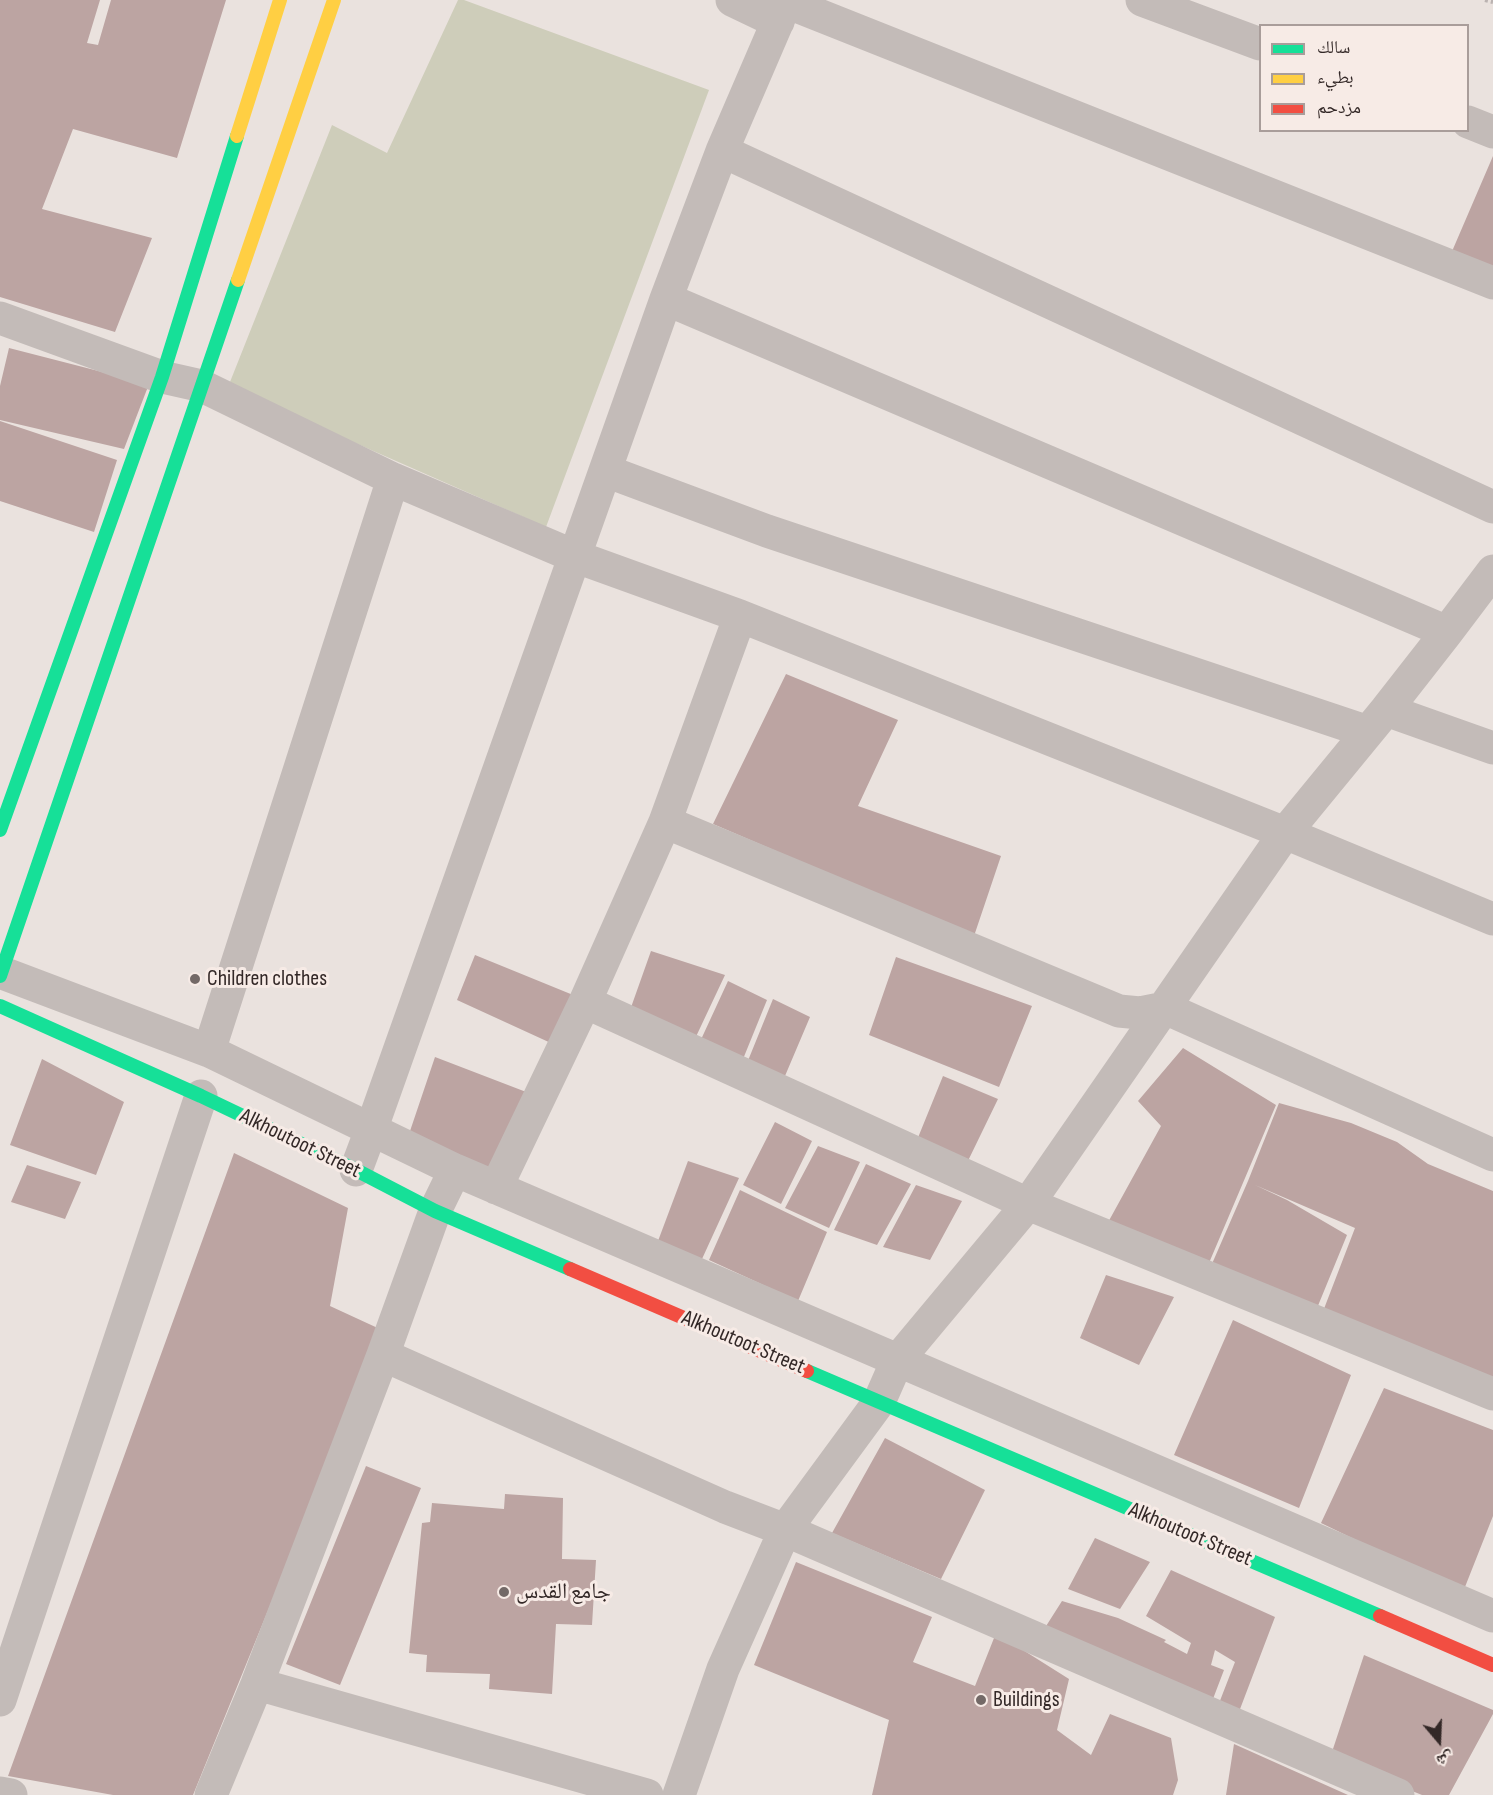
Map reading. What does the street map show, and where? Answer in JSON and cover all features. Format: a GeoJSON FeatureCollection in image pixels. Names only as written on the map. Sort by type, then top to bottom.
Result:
{"type":"FeatureCollection","features":[{"type":"Feature","properties":{"kind":"main road"},"geometry":{"type":"LineString","coordinates":[[0,830],[162,377],[279,0]]}},
{"type":"Feature","properties":{"kind":"main road"},"geometry":{"type":"LineString","coordinates":[[0,973],[334,0]]}},
{"type":"Feature","properties":{"kind":"main road","name":"Alkhoutoot Street"},"geometry":{"type":"LineString","coordinates":[[0,1006],[201,1096],[435,1210],[1493,1665]]}},
{"type":"Feature","properties":{"kind":"street"},"geometry":{"type":"LineString","coordinates":[[732,0],[783,8],[1493,283]]}},
{"type":"Feature","properties":{"kind":"street"},"geometry":{"type":"LineString","coordinates":[[1142,0],[1259,44]]}},
{"type":"Feature","properties":{"kind":"street"},"geometry":{"type":"LineString","coordinates":[[356,1170],[666,298],[722,151],[783,8]]}},
{"type":"Feature","properties":{"kind":"street"},"geometry":{"type":"LineString","coordinates":[[1469,123],[1493,132]]}},
{"type":"Feature","properties":{"kind":"street"},"geometry":{"type":"LineString","coordinates":[[722,151],[1493,507]]}},
{"type":"Feature","properties":{"kind":"street"},"geometry":{"type":"LineString","coordinates":[[666,298],[1447,633]]}},
{"type":"Feature","properties":{"kind":"street"},"geometry":{"type":"LineString","coordinates":[[0,318],[162,377],[202,386],[393,479],[574,556],[740,616],[1285,833],[1493,919]]}},
{"type":"Feature","properties":{"kind":"street"},"geometry":{"type":"LineString","coordinates":[[606,471],[767,531],[1377,721],[1493,748]]}},
{"type":"Feature","properties":{"kind":"street"},"geometry":{"type":"LineString","coordinates":[[209,1051],[393,479]]}},
{"type":"Feature","properties":{"kind":"street"},"geometry":{"type":"LineString","coordinates":[[680,1795],[723,1670],[785,1530],[879,1402],[897,1361],[1028,1204],[1285,833],[1447,633],[1493,571]]}},
{"type":"Feature","properties":{"kind":"street"},"geometry":{"type":"LineString","coordinates":[[496,1188],[585,1002],[665,822],[740,616]]}},
{"type":"Feature","properties":{"kind":"street"},"geometry":{"type":"LineString","coordinates":[[665,822],[1119,1011],[1140,1013],[1165,1008],[1493,1155]]}},
{"type":"Feature","properties":{"kind":"street","name":"Alkhoutoot Street"},"geometry":{"type":"LineString","coordinates":[[0,973],[209,1051],[455,1170],[1493,1616]]}},
{"type":"Feature","properties":{"kind":"street"},"geometry":{"type":"LineString","coordinates":[[585,1002],[1028,1204],[1493,1394]]}},
{"type":"Feature","properties":{"kind":"street"},"geometry":{"type":"LineString","coordinates":[[0,1700],[201,1096]]}},
{"type":"Feature","properties":{"kind":"street"},"geometry":{"type":"LineString","coordinates":[[211,1795],[257,1684],[383,1355],[435,1210],[455,1170]]}},
{"type":"Feature","properties":{"kind":"street"},"geometry":{"type":"LineString","coordinates":[[383,1355],[725,1507],[785,1530],[1398,1795]]}},
{"type":"Feature","properties":{"kind":"street"},"geometry":{"type":"LineString","coordinates":[[257,1684],[647,1795]]}},
{"type":"Feature","properties":{"kind":"street"},"geometry":{"type":"LineString","coordinates":[[0,1793],[11,1795]]}},
{"type":"Feature","properties":{"kind":"path"},"geometry":{"type":"LineString","coordinates":[[1485,0],[1493,2]]}},
{"type":"Feature","properties":{"kind":"green space"},"geometry":{"type":"Polygon","coordinates":[[[458,0],[464,0],[709,90],[546,527],[228,387],[332,125],[387,153],[458,0]]]}},
{"type":"Feature","properties":{"kind":"building"},"geometry":{"type":"Polygon","coordinates":[[[0,0],[100,0],[87,43],[98,45],[111,0],[226,0],[177,158],[73,129],[42,209],[152,238],[115,332],[0,297],[0,0]]]}},
{"type":"Feature","properties":{"kind":"building"},"geometry":{"type":"Polygon","coordinates":[[[1493,156],[1493,273],[1450,256],[1493,156]]]}},
{"type":"Feature","properties":{"kind":"building"},"geometry":{"type":"Polygon","coordinates":[[[9,348],[149,384],[124,449],[0,420],[0,386],[9,348]]]}},
{"type":"Feature","properties":{"kind":"building"},"geometry":{"type":"Polygon","coordinates":[[[0,421],[117,460],[94,532],[0,501],[0,421]]]}},
{"type":"Feature","properties":{"kind":"building"},"geometry":{"type":"Polygon","coordinates":[[[786,674],[898,720],[858,806],[1001,856],[974,936],[713,824],[786,674]]]}},
{"type":"Feature","properties":{"kind":"building"},"geometry":{"type":"Polygon","coordinates":[[[651,951],[725,975],[693,1043],[629,1013],[651,951]]]}},
{"type":"Feature","properties":{"kind":"building"},"geometry":{"type":"Polygon","coordinates":[[[475,955],[578,997],[553,1044],[457,1000],[475,955]]]}},
{"type":"Feature","properties":{"kind":"building"},"geometry":{"type":"Polygon","coordinates":[[[896,957],[1032,1006],[999,1087],[869,1035],[896,957]]]}},
{"type":"Feature","properties":{"kind":"building"},"geometry":{"type":"Polygon","coordinates":[[[728,981],[767,1000],[741,1064],[698,1046],[728,981]]]}},
{"type":"Feature","properties":{"kind":"building"},"geometry":{"type":"Polygon","coordinates":[[[773,999],[810,1017],[782,1083],[745,1068],[773,999]]]}},
{"type":"Feature","properties":{"kind":"building"},"geometry":{"type":"Polygon","coordinates":[[[1183,1048],[1276,1105],[1206,1270],[1106,1226],[1161,1126],[1138,1101],[1183,1048]]]}},
{"type":"Feature","properties":{"kind":"building"},"geometry":{"type":"Polygon","coordinates":[[[435,1057],[534,1095],[493,1179],[408,1137],[435,1057]]]}},
{"type":"Feature","properties":{"kind":"building"},"geometry":{"type":"Polygon","coordinates":[[[42,1059],[124,1102],[96,1175],[10,1145],[42,1059]]]}},
{"type":"Feature","properties":{"kind":"building"},"geometry":{"type":"Polygon","coordinates":[[[943,1076],[998,1099],[965,1167],[915,1145],[943,1076]]]}},
{"type":"Feature","properties":{"kind":"building"},"geometry":{"type":"Polygon","coordinates":[[[1279,1103],[1351,1123],[1397,1142],[1428,1164],[1493,1191],[1493,1378],[1322,1314],[1355,1228],[1255,1185],[1287,1200],[1347,1235],[1315,1313],[1208,1273],[1279,1103]]]}},
{"type":"Feature","properties":{"kind":"building"},"geometry":{"type":"Polygon","coordinates":[[[775,1122],[812,1141],[781,1204],[743,1185],[775,1122]]]}},
{"type":"Feature","properties":{"kind":"building"},"geometry":{"type":"Polygon","coordinates":[[[818,1146],[860,1162],[829,1228],[785,1208],[818,1146]]]}},
{"type":"Feature","properties":{"kind":"building"},"geometry":{"type":"Polygon","coordinates":[[[234,1153],[348,1208],[330,1306],[382,1330],[193,1795],[113,1795],[8,1776],[234,1153]]]}},
{"type":"Feature","properties":{"kind":"building"},"geometry":{"type":"Polygon","coordinates":[[[688,1161],[739,1178],[702,1259],[658,1241],[688,1161]]]}},
{"type":"Feature","properties":{"kind":"building"},"geometry":{"type":"Polygon","coordinates":[[[866,1164],[911,1184],[877,1245],[834,1230],[866,1164]]]}},
{"type":"Feature","properties":{"kind":"building"},"geometry":{"type":"Polygon","coordinates":[[[27,1165],[81,1182],[65,1219],[11,1202],[27,1165]]]}},
{"type":"Feature","properties":{"kind":"building"},"geometry":{"type":"Polygon","coordinates":[[[916,1185],[962,1201],[930,1260],[883,1247],[916,1185]]]}},
{"type":"Feature","properties":{"kind":"building"},"geometry":{"type":"Polygon","coordinates":[[[740,1190],[827,1232],[798,1301],[709,1260],[740,1190]]]}},
{"type":"Feature","properties":{"kind":"building"},"geometry":{"type":"Polygon","coordinates":[[[1106,1275],[1174,1297],[1139,1365],[1080,1338],[1106,1275]]]}},
{"type":"Feature","properties":{"kind":"building"},"geometry":{"type":"Polygon","coordinates":[[[1233,1320],[1351,1375],[1299,1508],[1174,1455],[1233,1320]]]}},
{"type":"Feature","properties":{"kind":"building"},"geometry":{"type":"Polygon","coordinates":[[[1384,1388],[1493,1430],[1493,1516],[1463,1592],[1321,1523],[1384,1388]]]}},
{"type":"Feature","properties":{"kind":"building"},"geometry":{"type":"Polygon","coordinates":[[[885,1438],[985,1490],[941,1579],[832,1533],[885,1438]]]}},
{"type":"Feature","properties":{"kind":"building"},"geometry":{"type":"Polygon","coordinates":[[[366,1466],[421,1488],[340,1685],[286,1664],[366,1466]]]}},
{"type":"Feature","properties":{"kind":"building","name":"جامع القدس"},"geometry":{"type":"Polygon","coordinates":[[[505,1494],[563,1498],[562,1559],[596,1560],[592,1625],[556,1624],[552,1694],[489,1689],[490,1674],[426,1672],[427,1655],[409,1653],[422,1523],[430,1522],[432,1503],[504,1509],[505,1494]]]}},
{"type":"Feature","properties":{"kind":"building"},"geometry":{"type":"Polygon","coordinates":[[[1095,1538],[1150,1562],[1120,1609],[1068,1589],[1095,1538]]]}},
{"type":"Feature","properties":{"kind":"building","name":"Buildings"},"geometry":{"type":"Polygon","coordinates":[[[796,1562],[932,1617],[913,1662],[975,1686],[996,1633],[1069,1679],[1057,1730],[1091,1755],[1110,1714],[1171,1738],[1178,1780],[1173,1795],[872,1795],[889,1720],[754,1665],[796,1562]]]}},
{"type":"Feature","properties":{"kind":"building"},"geometry":{"type":"Polygon","coordinates":[[[1171,1570],[1275,1617],[1237,1717],[1216,1711],[1235,1662],[1215,1650],[1211,1665],[1224,1670],[1208,1712],[1041,1634],[1062,1601],[1118,1618],[1166,1640],[1164,1642],[1187,1654],[1191,1643],[1146,1616],[1171,1570]]]}},
{"type":"Feature","properties":{"kind":"building"},"geometry":{"type":"Polygon","coordinates":[[[1364,1655],[1493,1710],[1493,1714],[1449,1795],[1422,1795],[1330,1758],[1364,1655]]]}},
{"type":"Feature","properties":{"kind":"building"},"geometry":{"type":"Polygon","coordinates":[[[1234,1744],[1348,1795],[1226,1795],[1234,1744]]]}},
{"type":"Feature","properties":{"kind":"traffic: fast"},"geometry":{"type":"LineString","coordinates":[[0,830],[162,377],[237,136]]}},
{"type":"Feature","properties":{"kind":"traffic: fast"},"geometry":{"type":"LineString","coordinates":[[0,976],[238,280]]}},
{"type":"Feature","properties":{"kind":"traffic: fast"},"geometry":{"type":"LineString","coordinates":[[0,1006],[201,1096],[356,1170],[435,1211],[570,1269]]}},
{"type":"Feature","properties":{"kind":"traffic: fast"},"geometry":{"type":"LineString","coordinates":[[807,1371],[1380,1616]]}},
{"type":"Feature","properties":{"kind":"traffic: slow"},"geometry":{"type":"LineString","coordinates":[[237,136],[280,0]]}},
{"type":"Feature","properties":{"kind":"traffic: slow"},"geometry":{"type":"LineString","coordinates":[[238,280],[334,0]]}},
{"type":"Feature","properties":{"kind":"traffic: jam"},"geometry":{"type":"LineString","coordinates":[[570,1269],[807,1371]]}},
{"type":"Feature","properties":{"kind":"traffic: jam"},"geometry":{"type":"LineString","coordinates":[[1380,1616],[1493,1665]]}},
{"type":"Feature","properties":{"kind":"place","name":"Children clothes"},"geometry":{"type":"Point","coordinates":[195,979]}},
{"type":"Feature","properties":{"kind":"place","name":"جامع القدس"},"geometry":{"type":"Point","coordinates":[504,1592]}},
{"type":"Feature","properties":{"kind":"place","name":"Buildings"},"geometry":{"type":"Point","coordinates":[981,1700]}}]}
